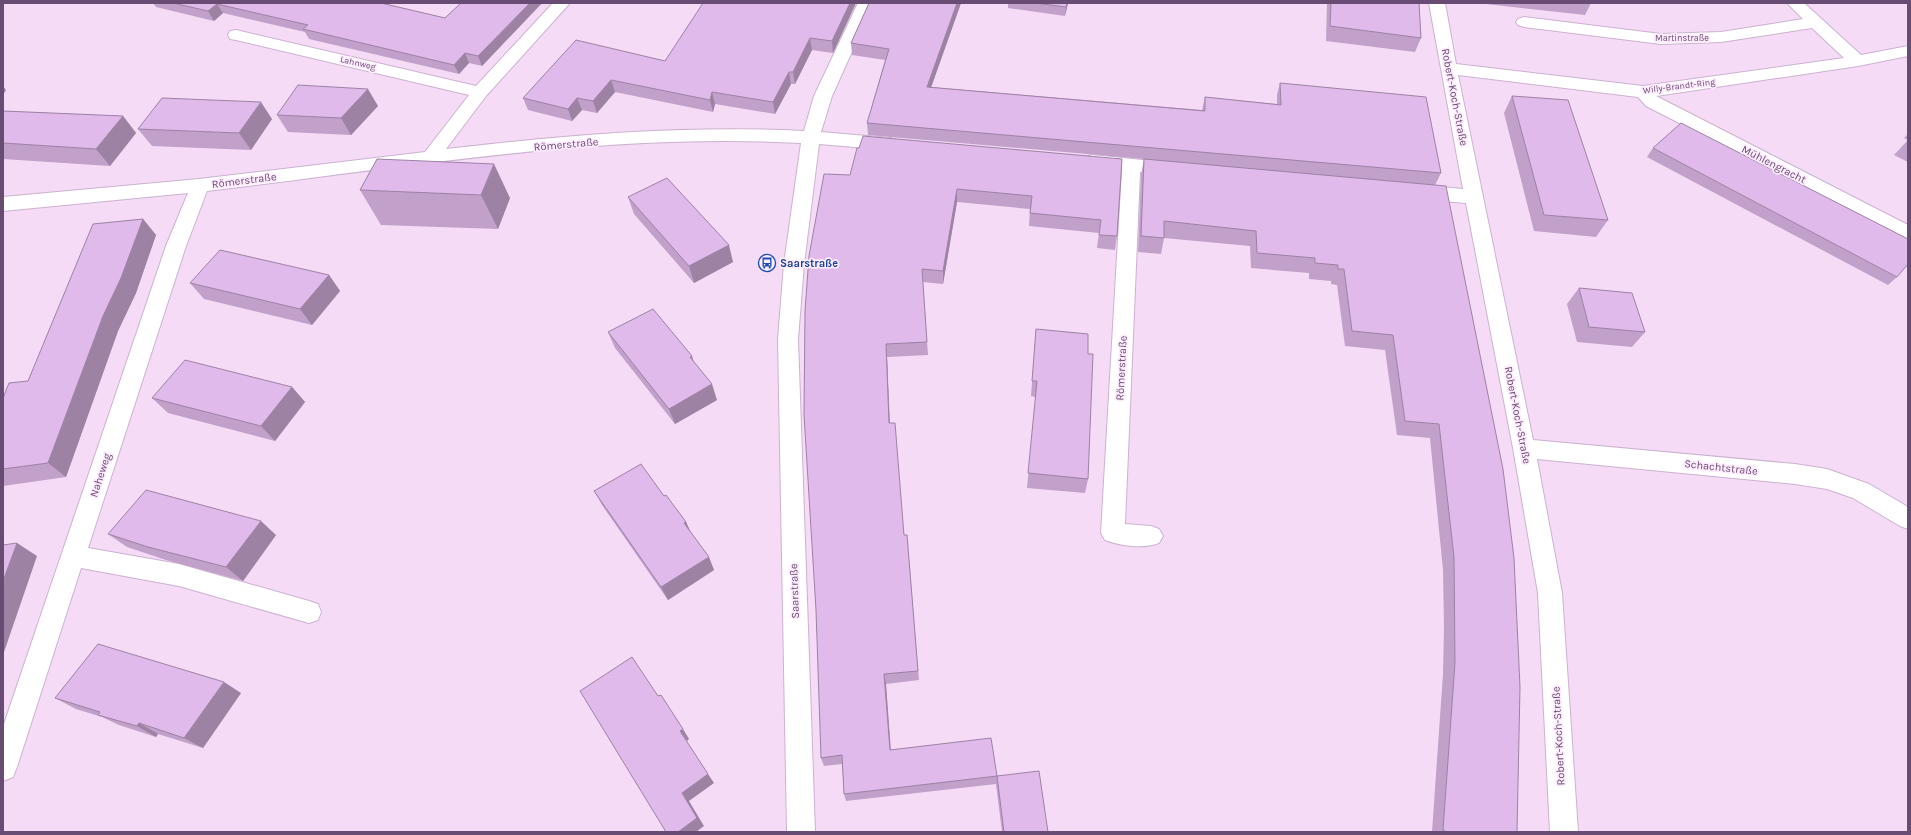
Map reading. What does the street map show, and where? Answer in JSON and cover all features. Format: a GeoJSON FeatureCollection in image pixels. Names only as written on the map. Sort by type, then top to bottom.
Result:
{"type":"FeatureCollection","features":[{"type":"Feature","properties":{"kind":"street"},"geometry":{"type":"LineString","coordinates":[[431,156],[480,92],[562,3]]}},
{"type":"Feature","properties":{"kind":"street","name":"Saarstraße"},"geometry":{"type":"LineString","coordinates":[[801,832],[788,339],[794,264],[811,137],[823,96],[866,3]]}},
{"type":"Feature","properties":{"kind":"street","name":"Robert-Koch-Straße"},"geometry":{"type":"LineString","coordinates":[[1438,3],[1448,68],[1476,198],[1550,593],[1564,832]]}},
{"type":"Feature","properties":{"kind":"street"},"geometry":{"type":"LineString","coordinates":[[1795,3],[1858,61]]}},
{"type":"Feature","properties":{"kind":"street","name":"Martinstraße"},"geometry":{"type":"LineString","coordinates":[[1524,22],[1661,39],[1721,37],[1816,22]]}},
{"type":"Feature","properties":{"kind":"street","name":"Lahnweg"},"geometry":{"type":"LineString","coordinates":[[236,35],[480,92]]}},
{"type":"Feature","properties":{"kind":"street","name":"Willy-Brandt-Ring"},"geometry":{"type":"LineString","coordinates":[[1448,68],[1643,92],[1858,61],[1908,52]]}},
{"type":"Feature","properties":{"kind":"street","name":"Mühlengracht"},"geometry":{"type":"LineString","coordinates":[[1643,92],[1652,102],[1908,233]]}},
{"type":"Feature","properties":{"kind":"street","name":"Römerstraße"},"geometry":{"type":"LineString","coordinates":[[3,204],[200,185],[431,156],[605,141],[716,135],[811,137],[904,145]]}},
{"type":"Feature","properties":{"kind":"street"},"geometry":{"type":"LineString","coordinates":[[1076,160],[1193,171]]}},
{"type":"Feature","properties":{"kind":"street","name":"Römerstraße"},"geometry":{"type":"LineString","coordinates":[[1131,165],[1113,533],[1151,536]]}},
{"type":"Feature","properties":{"kind":"street","name":"Naheweg"},"geometry":{"type":"LineString","coordinates":[[3,766],[176,246],[200,185]]}},
{"type":"Feature","properties":{"kind":"street"},"geometry":{"type":"LineString","coordinates":[[1397,190],[1476,198]]}},
{"type":"Feature","properties":{"kind":"street","name":"Schachtstraße"},"geometry":{"type":"LineString","coordinates":[[1524,448],[1795,474],[1827,479],[1861,491],[1908,519]]}},
{"type":"Feature","properties":{"kind":"street"},"geometry":{"type":"LineString","coordinates":[[73,556],[179,576],[309,612]]}},
{"type":"Feature","properties":{"kind":"shaded area"},"geometry":{"type":"Polygon","coordinates":[[[3,3],[1908,3],[1908,832],[3,832],[3,3]]]}},
{"type":"Feature","properties":{"kind":"building"},"geometry":{"type":"Polygon","coordinates":[[[173,3],[381,3],[445,18],[461,3],[530,3],[478,56],[465,53],[454,65],[303,29],[308,25],[217,4],[208,11],[173,3]]]}},
{"type":"Feature","properties":{"kind":"building"},"geometry":{"type":"Polygon","coordinates":[[[703,3],[850,3],[832,41],[810,38],[793,72],[789,72],[773,102],[712,92],[710,100],[611,80],[593,101],[577,98],[568,109],[523,98],[576,40],[665,61],[703,3]]]}},
{"type":"Feature","properties":{"kind":"building"},"geometry":{"type":"Polygon","coordinates":[[[869,3],[957,3],[927,87],[1205,111],[1205,97],[1281,105],[1280,83],[1426,97],[1441,173],[867,123],[889,49],[851,43],[869,3]]]}},
{"type":"Feature","properties":{"kind":"building"},"geometry":{"type":"Polygon","coordinates":[[[1035,3],[1067,3],[1066,7],[1035,3]]]}},
{"type":"Feature","properties":{"kind":"building"},"geometry":{"type":"Polygon","coordinates":[[[1331,3],[1419,3],[1421,38],[1330,26],[1331,3]]]}},
{"type":"Feature","properties":{"kind":"building"},"geometry":{"type":"Polygon","coordinates":[[[298,85],[368,89],[341,118],[277,115],[298,85]]]}},
{"type":"Feature","properties":{"kind":"building"},"geometry":{"type":"Polygon","coordinates":[[[1512,96],[1568,100],[1608,220],[1544,215],[1512,96]]]}},
{"type":"Feature","properties":{"kind":"building"},"geometry":{"type":"Polygon","coordinates":[[[162,98],[261,102],[239,133],[138,129],[162,98]]]}},
{"type":"Feature","properties":{"kind":"building"},"geometry":{"type":"Polygon","coordinates":[[[3,111],[123,116],[96,149],[3,143],[3,111]]]}},
{"type":"Feature","properties":{"kind":"building"},"geometry":{"type":"Polygon","coordinates":[[[1681,123],[1908,239],[1908,264],[1897,277],[1653,148],[1681,123]]]}},
{"type":"Feature","properties":{"kind":"building"},"geometry":{"type":"Polygon","coordinates":[[[863,136],[1122,159],[1117,236],[1099,235],[1101,220],[1030,213],[1032,196],[957,189],[943,271],[922,269],[927,342],[886,344],[889,423],[895,423],[904,535],[907,535],[918,671],[884,674],[890,750],[991,738],[997,776],[844,794],[842,755],[821,758],[816,610],[804,415],[805,311],[809,256],[824,174],[850,175],[857,148],[859,148],[863,136]]]}},
{"type":"Feature","properties":{"kind":"building"},"geometry":{"type":"Polygon","coordinates":[[[377,159],[494,164],[481,195],[360,190],[377,159]]]}},
{"type":"Feature","properties":{"kind":"building"},"geometry":{"type":"Polygon","coordinates":[[[1144,159],[1446,186],[1503,469],[1514,558],[1520,687],[1517,832],[1445,832],[1443,830],[1455,663],[1454,557],[1439,424],[1405,421],[1393,335],[1352,331],[1344,269],[1338,269],[1338,265],[1315,263],[1315,258],[1257,253],[1256,231],[1164,221],[1164,238],[1141,236],[1144,159]]]}},
{"type":"Feature","properties":{"kind":"building"},"geometry":{"type":"Polygon","coordinates":[[[667,178],[729,245],[689,266],[628,197],[667,178]]]}},
{"type":"Feature","properties":{"kind":"building"},"geometry":{"type":"Polygon","coordinates":[[[143,219],[121,278],[103,316],[48,463],[3,469],[3,398],[9,383],[28,381],[93,224],[143,219]]]}},
{"type":"Feature","properties":{"kind":"building"},"geometry":{"type":"Polygon","coordinates":[[[220,250],[329,275],[300,309],[190,283],[220,250]]]}},
{"type":"Feature","properties":{"kind":"building"},"geometry":{"type":"Polygon","coordinates":[[[1579,288],[1632,293],[1645,332],[1589,327],[1579,288]]]}},
{"type":"Feature","properties":{"kind":"building"},"geometry":{"type":"Polygon","coordinates":[[[653,309],[692,356],[690,357],[712,384],[669,409],[608,332],[653,309]]]}},
{"type":"Feature","properties":{"kind":"building"},"geometry":{"type":"Polygon","coordinates":[[[1036,329],[1088,334],[1088,354],[1093,354],[1088,479],[1028,473],[1037,381],[1032,381],[1036,329]]]}},
{"type":"Feature","properties":{"kind":"building"},"geometry":{"type":"Polygon","coordinates":[[[185,360],[292,387],[261,426],[152,398],[185,360]]]}},
{"type":"Feature","properties":{"kind":"building"},"geometry":{"type":"Polygon","coordinates":[[[641,464],[664,496],[666,495],[686,522],[684,523],[709,557],[661,587],[594,491],[641,464]]]}},
{"type":"Feature","properties":{"kind":"building"},"geometry":{"type":"Polygon","coordinates":[[[146,490],[261,521],[226,567],[148,547],[108,534],[146,490]]]}},
{"type":"Feature","properties":{"kind":"building"},"geometry":{"type":"Polygon","coordinates":[[[17,543],[3,581],[3,545],[17,543]]]}},
{"type":"Feature","properties":{"kind":"building"},"geometry":{"type":"Polygon","coordinates":[[[98,644],[224,682],[184,738],[139,723],[137,726],[98,715],[100,712],[55,698],[98,644]]]}},
{"type":"Feature","properties":{"kind":"building"},"geometry":{"type":"Polygon","coordinates":[[[632,657],[658,696],[661,695],[683,729],[680,731],[708,774],[682,793],[697,818],[678,832],[666,832],[580,691],[632,657]]]}},
{"type":"Feature","properties":{"kind":"building"},"geometry":{"type":"Polygon","coordinates":[[[1039,771],[1048,832],[1004,832],[997,776],[1039,771]]]}},
{"type":"Feature","properties":{"kind":"place","name":"Saarstraße"},"geometry":{"type":"Point","coordinates":[767,263]}}]}
